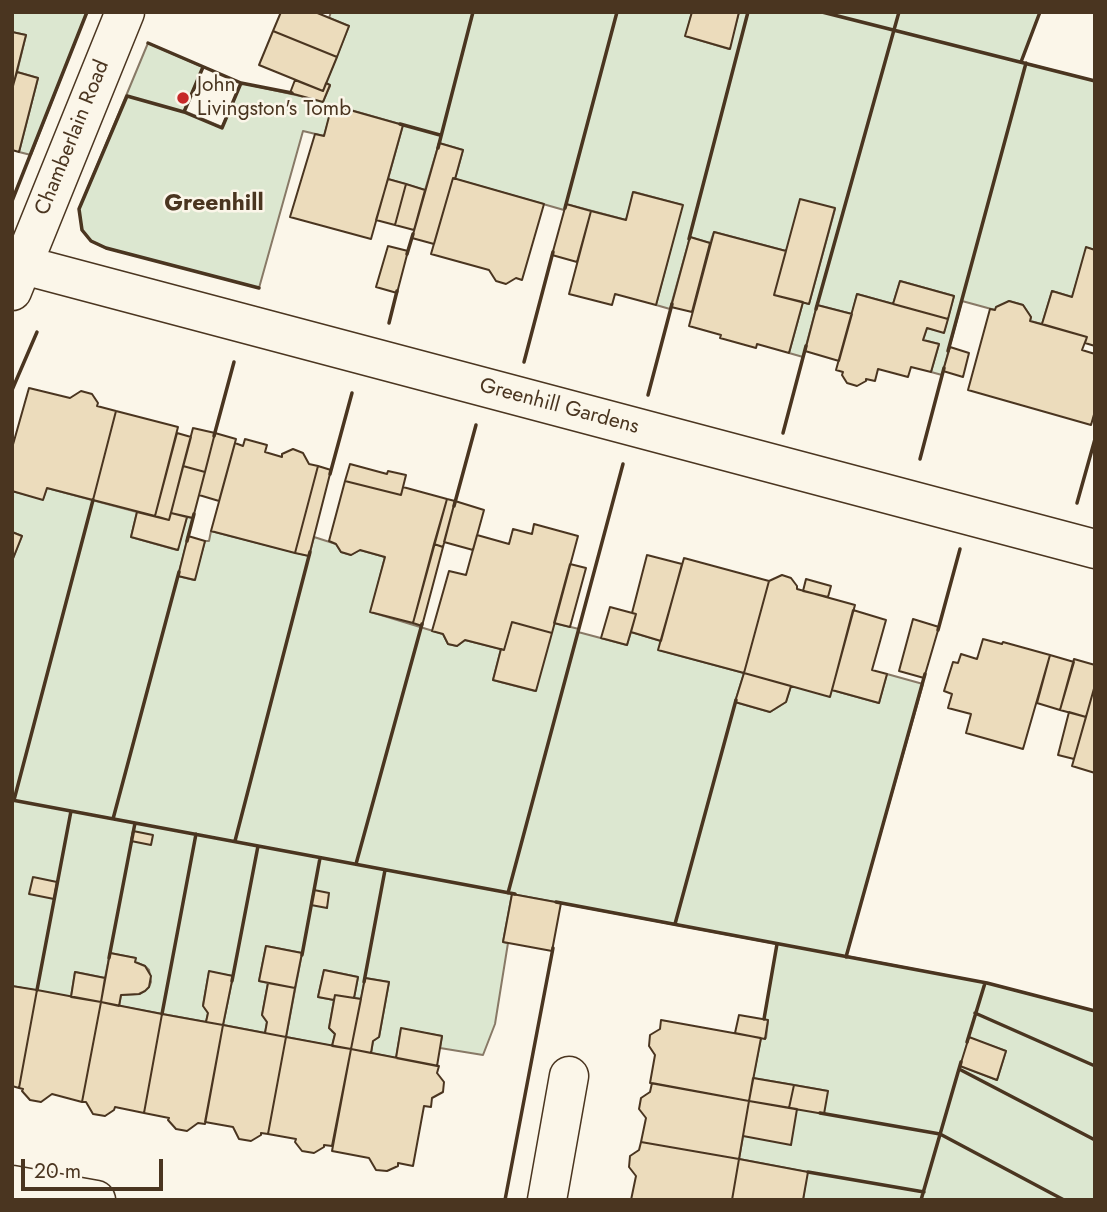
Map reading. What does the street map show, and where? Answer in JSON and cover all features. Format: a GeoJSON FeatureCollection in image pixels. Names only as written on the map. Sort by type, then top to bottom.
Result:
{"type":"FeatureCollection","features":[{"type":"Feature","properties":{"kind":"street","name":"Chamberlain Road"},"geometry":{"type":"LineString","coordinates":[[16,273],[125,12]]}},
{"type":"Feature","properties":{"kind":"street","name":"Greenhill Gardens"},"geometry":{"type":"LineString","coordinates":[[16,273],[1095,549]]}},
{"type":"Feature","properties":{"kind":"street"},"geometry":{"type":"LineString","coordinates":[[547,1200],[569,1076]]}},
{"type":"Feature","properties":{"kind":"street"},"geometry":{"type":"LineString","coordinates":[[12,1185],[96,1200]]}},
{"type":"Feature","properties":{"kind":"green space"},"geometry":{"type":"Polygon","coordinates":[[[12,12],[87,12],[31,155],[19,152],[38,78],[17,72],[26,35],[12,32],[12,12]]]}},
{"type":"Feature","properties":{"kind":"green space"},"geometry":{"type":"Polygon","coordinates":[[[331,12],[692,12],[686,36],[729,49],[739,12],[1040,12],[1021,62],[1095,81],[1095,250],[1087,248],[1072,297],[1052,291],[1042,324],[1030,321],[1031,317],[1023,305],[1009,301],[995,310],[962,301],[942,375],[931,372],[939,344],[923,340],[927,328],[944,332],[954,296],[900,281],[893,304],[857,294],[852,314],[817,305],[803,357],[789,353],[803,302],[809,304],[835,209],[786,251],[714,232],[710,243],[690,237],[670,309],[656,305],[682,205],[634,192],[626,220],[566,204],[564,210],[455,179],[463,150],[439,143],[425,190],[388,179],[403,125],[333,105],[324,136],[303,131],[259,288],[106,248],[91,241],[82,230],[79,209],[148,43],[203,67],[184,111],[222,127],[241,83],[323,101],[330,86],[326,83],[349,26],[329,18],[331,12]]]}},
{"type":"Feature","properties":{"kind":"green space"},"geometry":{"type":"Polygon","coordinates":[[[47,488],[137,512],[131,537],[177,550],[187,517],[193,518],[178,576],[194,580],[205,541],[209,541],[211,531],[309,556],[314,537],[336,544],[341,552],[351,555],[360,550],[385,557],[371,612],[443,634],[448,644],[457,646],[465,640],[501,649],[493,680],[535,691],[554,623],[627,645],[631,632],[661,641],[659,650],[744,673],[735,702],[770,712],[786,702],[791,686],[832,690],[879,703],[887,674],[923,684],[846,956],[987,983],[1095,1011],[1095,1200],[803,1200],[807,1172],[739,1159],[743,1136],[828,1091],[753,1078],[761,1038],[766,1038],[768,1021],[764,1019],[777,944],[512,894],[503,942],[508,943],[495,1024],[483,1055],[440,1048],[442,1036],[401,1029],[396,1058],[371,1053],[373,1041],[379,1037],[389,982],[365,978],[361,999],[354,998],[358,977],[324,970],[318,997],[334,1000],[329,1028],[335,1034],[332,1046],[286,1037],[302,953],[266,946],[259,981],[268,983],[262,1015],[267,1022],[265,1033],[223,1025],[233,976],[209,972],[203,1005],[208,1013],[206,1022],[119,1006],[121,995],[140,994],[149,987],[149,970],[135,962],[135,958],[110,953],[105,978],[75,972],[71,997],[12,986],[12,561],[22,536],[12,532],[12,491],[43,499],[47,488]],[[969,1038],[961,1066],[997,1080],[1006,1051],[969,1038]]]}},
{"type":"Feature","properties":{"kind":"building"},"geometry":{"type":"Polygon","coordinates":[[[281,12],[315,12],[349,26],[337,57],[273,31],[281,12]]]}},
{"type":"Feature","properties":{"kind":"building"},"geometry":{"type":"Polygon","coordinates":[[[692,12],[739,12],[730,49],[685,36],[692,12]]]}},
{"type":"Feature","properties":{"kind":"building"},"geometry":{"type":"Polygon","coordinates":[[[273,31],[337,57],[323,91],[259,65],[273,31]]]}},
{"type":"Feature","properties":{"kind":"building"},"geometry":{"type":"Polygon","coordinates":[[[12,32],[26,35],[13,86],[12,86],[12,32]]]}},
{"type":"Feature","properties":{"kind":"building"},"geometry":{"type":"Polygon","coordinates":[[[17,72],[38,78],[19,152],[12,150],[12,89],[17,72]]]}},
{"type":"Feature","properties":{"kind":"building"},"geometry":{"type":"Polygon","coordinates":[[[295,80],[323,91],[326,83],[330,85],[323,102],[290,93],[295,80]]]}},
{"type":"Feature","properties":{"kind":"building"},"geometry":{"type":"Polygon","coordinates":[[[332,105],[403,125],[371,239],[290,217],[315,134],[324,136],[332,105]]]}},
{"type":"Feature","properties":{"kind":"building"},"geometry":{"type":"Polygon","coordinates":[[[439,143],[463,150],[434,244],[412,238],[439,143]]]}},
{"type":"Feature","properties":{"kind":"building"},"geometry":{"type":"Polygon","coordinates":[[[453,178],[544,204],[522,280],[516,278],[506,284],[496,281],[489,270],[431,254],[453,178]]]}},
{"type":"Feature","properties":{"kind":"building"},"geometry":{"type":"Polygon","coordinates":[[[388,179],[406,184],[395,225],[376,220],[388,179]]]}},
{"type":"Feature","properties":{"kind":"building"},"geometry":{"type":"Polygon","coordinates":[[[406,184],[425,190],[414,230],[395,225],[406,184]]]}},
{"type":"Feature","properties":{"kind":"building"},"geometry":{"type":"Polygon","coordinates":[[[633,192],[683,205],[656,305],[615,294],[612,305],[569,294],[591,211],[626,220],[633,192]]]}},
{"type":"Feature","properties":{"kind":"building"},"geometry":{"type":"Polygon","coordinates":[[[800,199],[835,208],[809,304],[774,295],[800,199]]]}},
{"type":"Feature","properties":{"kind":"building"},"geometry":{"type":"Polygon","coordinates":[[[566,204],[591,211],[577,262],[552,255],[566,204]]]}},
{"type":"Feature","properties":{"kind":"building"},"geometry":{"type":"Polygon","coordinates":[[[714,232],[786,251],[774,295],[803,302],[789,353],[757,344],[756,348],[689,326],[714,232]]]}},
{"type":"Feature","properties":{"kind":"building"},"geometry":{"type":"Polygon","coordinates":[[[690,237],[710,243],[692,312],[671,307],[690,237]]]}},
{"type":"Feature","properties":{"kind":"building"},"geometry":{"type":"Polygon","coordinates":[[[388,246],[408,251],[397,293],[376,287],[388,246]]]}},
{"type":"Feature","properties":{"kind":"building"},"geometry":{"type":"Polygon","coordinates":[[[1086,247],[1095,250],[1095,346],[1085,343],[1087,337],[1042,324],[1052,291],[1072,297],[1086,247]]]}},
{"type":"Feature","properties":{"kind":"building"},"geometry":{"type":"Polygon","coordinates":[[[900,281],[954,296],[948,319],[893,304],[900,281]]]}},
{"type":"Feature","properties":{"kind":"building"},"geometry":{"type":"Polygon","coordinates":[[[857,294],[948,319],[944,333],[927,328],[923,340],[939,344],[931,372],[911,367],[908,377],[878,369],[875,381],[866,379],[857,386],[847,383],[843,372],[836,370],[857,294]]]}},
{"type":"Feature","properties":{"kind":"building"},"geometry":{"type":"Polygon","coordinates":[[[1009,301],[1023,305],[1031,317],[1030,321],[1087,337],[1082,350],[1095,354],[1095,411],[1091,425],[968,390],[990,309],[995,310],[1009,301]]]}},
{"type":"Feature","properties":{"kind":"building"},"geometry":{"type":"Polygon","coordinates":[[[817,305],[852,314],[839,361],[805,351],[817,305]]]}},
{"type":"Feature","properties":{"kind":"building"},"geometry":{"type":"Polygon","coordinates":[[[950,347],[969,353],[963,377],[943,371],[950,347]]]}},
{"type":"Feature","properties":{"kind":"building"},"geometry":{"type":"Polygon","coordinates":[[[29,388],[70,398],[81,391],[92,394],[97,406],[116,411],[93,500],[47,488],[43,500],[12,491],[12,448],[29,388]]]}},
{"type":"Feature","properties":{"kind":"building"},"geometry":{"type":"Polygon","coordinates":[[[116,411],[178,427],[155,516],[93,500],[116,411]]]}},
{"type":"Feature","properties":{"kind":"building"},"geometry":{"type":"Polygon","coordinates":[[[193,428],[215,433],[205,472],[183,466],[193,428]]]}},
{"type":"Feature","properties":{"kind":"building"},"geometry":{"type":"Polygon","coordinates":[[[177,433],[191,437],[169,520],[155,516],[177,433]]]}},
{"type":"Feature","properties":{"kind":"building"},"geometry":{"type":"Polygon","coordinates":[[[215,433],[236,439],[219,501],[199,495],[215,433]]]}},
{"type":"Feature","properties":{"kind":"building"},"geometry":{"type":"Polygon","coordinates":[[[245,439],[267,445],[265,452],[282,457],[282,454],[293,449],[303,453],[309,464],[318,466],[295,553],[211,531],[235,443],[243,446],[245,439]]]}},
{"type":"Feature","properties":{"kind":"building"},"geometry":{"type":"Polygon","coordinates":[[[350,464],[387,474],[388,471],[406,475],[401,495],[345,481],[350,464]]]}},
{"type":"Feature","properties":{"kind":"building"},"geometry":{"type":"Polygon","coordinates":[[[183,466],[205,472],[193,518],[171,513],[183,466]]]}},
{"type":"Feature","properties":{"kind":"building"},"geometry":{"type":"Polygon","coordinates":[[[318,466],[331,470],[309,556],[295,553],[318,466]]]}},
{"type":"Feature","properties":{"kind":"building"},"geometry":{"type":"Polygon","coordinates":[[[345,481],[401,495],[403,487],[447,499],[413,623],[370,612],[385,557],[360,550],[351,555],[341,552],[336,544],[329,541],[345,481]]]}},
{"type":"Feature","properties":{"kind":"building"},"geometry":{"type":"Polygon","coordinates":[[[447,499],[455,501],[443,547],[434,544],[447,499]]]}},
{"type":"Feature","properties":{"kind":"building"},"geometry":{"type":"Polygon","coordinates":[[[455,501],[484,510],[473,550],[444,542],[455,501]]]}},
{"type":"Feature","properties":{"kind":"building"},"geometry":{"type":"Polygon","coordinates":[[[137,512],[169,520],[171,513],[187,517],[178,550],[131,537],[137,512]]]}},
{"type":"Feature","properties":{"kind":"building"},"geometry":{"type":"Polygon","coordinates":[[[534,524],[578,536],[552,633],[512,622],[504,650],[465,640],[457,646],[448,644],[443,634],[432,631],[449,571],[466,575],[477,535],[509,544],[513,529],[532,534],[534,524]]]}},
{"type":"Feature","properties":{"kind":"building"},"geometry":{"type":"Polygon","coordinates":[[[12,532],[22,536],[12,561],[12,532]]]}},
{"type":"Feature","properties":{"kind":"building"},"geometry":{"type":"Polygon","coordinates":[[[188,536],[205,541],[195,580],[178,576],[188,536]]]}},
{"type":"Feature","properties":{"kind":"building"},"geometry":{"type":"Polygon","coordinates":[[[434,544],[443,547],[422,626],[413,623],[434,544]]]}},
{"type":"Feature","properties":{"kind":"building"},"geometry":{"type":"Polygon","coordinates":[[[647,555],[682,564],[661,641],[631,632],[636,614],[632,613],[647,555]]]}},
{"type":"Feature","properties":{"kind":"building"},"geometry":{"type":"Polygon","coordinates":[[[684,558],[769,581],[744,673],[658,650],[684,558]]]}},
{"type":"Feature","properties":{"kind":"building"},"geometry":{"type":"Polygon","coordinates":[[[570,564],[586,568],[570,627],[554,623],[570,564]]]}},
{"type":"Feature","properties":{"kind":"building"},"geometry":{"type":"Polygon","coordinates":[[[782,575],[791,578],[797,589],[855,605],[830,697],[744,673],[769,581],[782,575]]]}},
{"type":"Feature","properties":{"kind":"building"},"geometry":{"type":"Polygon","coordinates":[[[806,579],[831,586],[828,597],[803,591],[806,579]]]}},
{"type":"Feature","properties":{"kind":"building"},"geometry":{"type":"Polygon","coordinates":[[[610,607],[636,614],[627,645],[601,638],[610,607]]]}},
{"type":"Feature","properties":{"kind":"building"},"geometry":{"type":"Polygon","coordinates":[[[853,610],[886,620],[872,670],[887,674],[879,703],[832,690],[853,610]]]}},
{"type":"Feature","properties":{"kind":"building"},"geometry":{"type":"Polygon","coordinates":[[[913,619],[939,627],[924,678],[899,671],[913,619]]]}},
{"type":"Feature","properties":{"kind":"building"},"geometry":{"type":"Polygon","coordinates":[[[512,622],[552,633],[536,691],[493,680],[512,622]]]}},
{"type":"Feature","properties":{"kind":"building"},"geometry":{"type":"Polygon","coordinates":[[[983,639],[1050,655],[1023,749],[966,733],[971,714],[948,708],[952,694],[944,691],[953,662],[958,663],[961,654],[977,659],[983,639]]]}},
{"type":"Feature","properties":{"kind":"building"},"geometry":{"type":"Polygon","coordinates":[[[1050,655],[1074,662],[1060,710],[1037,703],[1050,655]]]}},
{"type":"Feature","properties":{"kind":"building"},"geometry":{"type":"Polygon","coordinates":[[[1074,659],[1095,665],[1095,685],[1086,717],[1060,710],[1074,659]]]}},
{"type":"Feature","properties":{"kind":"building"},"geometry":{"type":"Polygon","coordinates":[[[744,673],[791,686],[786,702],[770,712],[735,702],[744,673]]]}},
{"type":"Feature","properties":{"kind":"building"},"geometry":{"type":"Polygon","coordinates":[[[1095,685],[1095,773],[1072,766],[1095,685]]]}},
{"type":"Feature","properties":{"kind":"building"},"geometry":{"type":"Polygon","coordinates":[[[1069,712],[1086,717],[1074,759],[1058,755],[1069,712]]]}},
{"type":"Feature","properties":{"kind":"building"},"geometry":{"type":"Polygon","coordinates":[[[133,831],[153,835],[151,845],[131,841],[133,831]]]}},
{"type":"Feature","properties":{"kind":"building"},"geometry":{"type":"Polygon","coordinates":[[[33,877],[57,882],[54,899],[29,894],[33,877]]]}},
{"type":"Feature","properties":{"kind":"building"},"geometry":{"type":"Polygon","coordinates":[[[314,890],[329,893],[327,908],[311,905],[314,890]]]}},
{"type":"Feature","properties":{"kind":"building"},"geometry":{"type":"Polygon","coordinates":[[[512,894],[561,903],[552,951],[503,942],[512,894]]]}},
{"type":"Feature","properties":{"kind":"building"},"geometry":{"type":"Polygon","coordinates":[[[266,946],[302,953],[295,988],[259,981],[266,946]]]}},
{"type":"Feature","properties":{"kind":"building"},"geometry":{"type":"Polygon","coordinates":[[[110,953],[136,958],[135,962],[145,966],[151,976],[149,987],[145,991],[121,995],[119,1006],[101,1002],[110,953]]]}},
{"type":"Feature","properties":{"kind":"building"},"geometry":{"type":"Polygon","coordinates":[[[324,970],[358,977],[354,998],[335,995],[334,1000],[318,997],[324,970]]]}},
{"type":"Feature","properties":{"kind":"building"},"geometry":{"type":"Polygon","coordinates":[[[209,971],[233,976],[223,1025],[206,1022],[208,1013],[203,1006],[209,971]]]}},
{"type":"Feature","properties":{"kind":"building"},"geometry":{"type":"Polygon","coordinates":[[[75,972],[105,978],[101,1002],[71,997],[75,972]]]}},
{"type":"Feature","properties":{"kind":"building"},"geometry":{"type":"Polygon","coordinates":[[[365,978],[389,982],[379,1037],[373,1041],[371,1053],[351,1049],[365,978]]]}},
{"type":"Feature","properties":{"kind":"building"},"geometry":{"type":"Polygon","coordinates":[[[268,983],[295,988],[286,1037],[265,1033],[267,1022],[262,1015],[268,983]]]}},
{"type":"Feature","properties":{"kind":"building"},"geometry":{"type":"Polygon","coordinates":[[[12,986],[37,990],[19,1088],[12,1086],[12,986]]]}},
{"type":"Feature","properties":{"kind":"building"},"geometry":{"type":"Polygon","coordinates":[[[37,990],[101,1002],[82,1102],[52,1094],[41,1102],[30,1100],[23,1089],[19,1088],[37,990]]]}},
{"type":"Feature","properties":{"kind":"building"},"geometry":{"type":"Polygon","coordinates":[[[335,995],[361,999],[351,1049],[332,1046],[335,1034],[329,1028],[335,995]]]}},
{"type":"Feature","properties":{"kind":"building"},"geometry":{"type":"Polygon","coordinates":[[[101,1002],[162,1014],[144,1113],[115,1107],[105,1116],[93,1114],[86,1102],[82,1102],[101,1002]]]}},
{"type":"Feature","properties":{"kind":"building"},"geometry":{"type":"Polygon","coordinates":[[[162,1014],[223,1025],[205,1124],[198,1123],[187,1131],[176,1129],[169,1118],[144,1113],[162,1014]]]}},
{"type":"Feature","properties":{"kind":"building"},"geometry":{"type":"Polygon","coordinates":[[[739,1015],[768,1020],[765,1039],[735,1033],[739,1015]]]}},
{"type":"Feature","properties":{"kind":"building"},"geometry":{"type":"Polygon","coordinates":[[[661,1020],[761,1038],[749,1101],[650,1083],[655,1055],[649,1046],[650,1035],[660,1029],[661,1020]]]}},
{"type":"Feature","properties":{"kind":"building"},"geometry":{"type":"Polygon","coordinates":[[[223,1025],[286,1037],[268,1134],[261,1133],[251,1141],[239,1139],[233,1127],[205,1122],[223,1025]]]}},
{"type":"Feature","properties":{"kind":"building"},"geometry":{"type":"Polygon","coordinates":[[[401,1028],[442,1036],[437,1066],[396,1058],[401,1028]]]}},
{"type":"Feature","properties":{"kind":"building"},"geometry":{"type":"Polygon","coordinates":[[[286,1037],[351,1049],[332,1146],[324,1145],[314,1153],[302,1151],[295,1142],[296,1139],[268,1134],[286,1037]]]}},
{"type":"Feature","properties":{"kind":"building"},"geometry":{"type":"Polygon","coordinates":[[[969,1037],[1006,1051],[997,1080],[960,1066],[969,1037]]]}},
{"type":"Feature","properties":{"kind":"building"},"geometry":{"type":"Polygon","coordinates":[[[351,1049],[439,1066],[437,1073],[444,1082],[443,1092],[432,1098],[431,1107],[424,1106],[413,1166],[398,1163],[398,1166],[387,1171],[376,1170],[369,1158],[332,1151],[351,1049]]]}},
{"type":"Feature","properties":{"kind":"building"},"geometry":{"type":"Polygon","coordinates":[[[753,1078],[794,1085],[789,1108],[749,1101],[753,1078]]]}},
{"type":"Feature","properties":{"kind":"building"},"geometry":{"type":"Polygon","coordinates":[[[652,1083],[749,1101],[739,1159],[641,1142],[646,1118],[639,1109],[641,1098],[650,1092],[652,1083]]]}},
{"type":"Feature","properties":{"kind":"building"},"geometry":{"type":"Polygon","coordinates":[[[794,1085],[828,1091],[824,1114],[789,1108],[794,1085]]]}},
{"type":"Feature","properties":{"kind":"building"},"geometry":{"type":"Polygon","coordinates":[[[749,1101],[797,1109],[791,1145],[743,1136],[749,1101]]]}},
{"type":"Feature","properties":{"kind":"building"},"geometry":{"type":"Polygon","coordinates":[[[641,1142],[739,1159],[732,1200],[631,1200],[636,1176],[629,1167],[630,1156],[639,1150],[641,1142]]]}},
{"type":"Feature","properties":{"kind":"building"},"geometry":{"type":"Polygon","coordinates":[[[739,1159],[808,1172],[803,1200],[732,1200],[739,1159]]]}},
{"type":"Feature","properties":{"kind":"wall"},"geometry":{"type":"LineString","coordinates":[[12,201],[87,12]]}},
{"type":"Feature","properties":{"kind":"wall"},"geometry":{"type":"LineString","coordinates":[[438,148],[473,12]]}},
{"type":"Feature","properties":{"kind":"wall"},"geometry":{"type":"LineString","coordinates":[[565,208],[617,12]]}},
{"type":"Feature","properties":{"kind":"wall"},"geometry":{"type":"LineString","coordinates":[[689,239],[748,12]]}},
{"type":"Feature","properties":{"kind":"wall"},"geometry":{"type":"LineString","coordinates":[[822,12],[1095,81]]}},
{"type":"Feature","properties":{"kind":"wall"},"geometry":{"type":"LineString","coordinates":[[816,309],[899,12]]}},
{"type":"Feature","properties":{"kind":"wall"},"geometry":{"type":"LineString","coordinates":[[1021,62],[1040,12]]}},
{"type":"Feature","properties":{"kind":"wall"},"geometry":{"type":"LineString","coordinates":[[148,43],[241,83],[222,128],[184,112],[203,67]]}},
{"type":"Feature","properties":{"kind":"wall"},"geometry":{"type":"LineString","coordinates":[[948,351],[1026,63]]}},
{"type":"Feature","properties":{"kind":"wall"},"geometry":{"type":"LineString","coordinates":[[241,83],[292,93]]}},
{"type":"Feature","properties":{"kind":"wall"},"geometry":{"type":"LineString","coordinates":[[184,112],[127,96],[79,209],[82,230],[91,241],[106,248],[259,288]]}},
{"type":"Feature","properties":{"kind":"wall"},"geometry":{"type":"LineString","coordinates":[[400,124],[440,135]]}},
{"type":"Feature","properties":{"kind":"wall"},"geometry":{"type":"LineString","coordinates":[[407,254],[413,234]]}},
{"type":"Feature","properties":{"kind":"wall"},"geometry":{"type":"LineString","coordinates":[[524,362],[553,252]]}},
{"type":"Feature","properties":{"kind":"wall"},"geometry":{"type":"LineString","coordinates":[[389,323],[397,291]]}},
{"type":"Feature","properties":{"kind":"wall"},"geometry":{"type":"LineString","coordinates":[[648,395],[672,304]]}},
{"type":"Feature","properties":{"kind":"wall"},"geometry":{"type":"LineString","coordinates":[[12,390],[37,332]]}},
{"type":"Feature","properties":{"kind":"wall"},"geometry":{"type":"LineString","coordinates":[[783,433],[806,346]]}},
{"type":"Feature","properties":{"kind":"wall"},"geometry":{"type":"LineString","coordinates":[[214,436],[234,362]]}},
{"type":"Feature","properties":{"kind":"wall"},"geometry":{"type":"LineString","coordinates":[[920,459],[944,368]]}},
{"type":"Feature","properties":{"kind":"wall"},"geometry":{"type":"LineString","coordinates":[[330,474],[352,393]]}},
{"type":"Feature","properties":{"kind":"wall"},"geometry":{"type":"LineString","coordinates":[[454,506],[476,425]]}},
{"type":"Feature","properties":{"kind":"wall"},"geometry":{"type":"LineString","coordinates":[[1077,503],[1095,439]]}},
{"type":"Feature","properties":{"kind":"wall"},"geometry":{"type":"LineString","coordinates":[[508,893],[623,464]]}},
{"type":"Feature","properties":{"kind":"wall"},"geometry":{"type":"LineString","coordinates":[[14,800],[93,500]]}},
{"type":"Feature","properties":{"kind":"wall"},"geometry":{"type":"LineString","coordinates":[[187,541],[194,514]]}},
{"type":"Feature","properties":{"kind":"wall"},"geometry":{"type":"LineString","coordinates":[[938,630],[960,549]]}},
{"type":"Feature","properties":{"kind":"wall"},"geometry":{"type":"LineString","coordinates":[[235,841],[310,552]]}},
{"type":"Feature","properties":{"kind":"wall"},"geometry":{"type":"LineString","coordinates":[[113,819],[179,572]]}},
{"type":"Feature","properties":{"kind":"wall"},"geometry":{"type":"LineString","coordinates":[[356,864],[422,624]]}},
{"type":"Feature","properties":{"kind":"wall"},"geometry":{"type":"LineString","coordinates":[[846,957],[925,674]]}},
{"type":"Feature","properties":{"kind":"wall"},"geometry":{"type":"LineString","coordinates":[[675,924],[736,700]]}},
{"type":"Feature","properties":{"kind":"wall"},"geometry":{"type":"LineString","coordinates":[[12,800],[515,894]]}},
{"type":"Feature","properties":{"kind":"wall"},"geometry":{"type":"LineString","coordinates":[[37,990],[71,811]]}},
{"type":"Feature","properties":{"kind":"wall"},"geometry":{"type":"LineString","coordinates":[[109,958],[135,823]]}},
{"type":"Feature","properties":{"kind":"wall"},"geometry":{"type":"LineString","coordinates":[[162,1014],[196,834]]}},
{"type":"Feature","properties":{"kind":"wall"},"geometry":{"type":"LineString","coordinates":[[232,981],[258,846]]}},
{"type":"Feature","properties":{"kind":"wall"},"geometry":{"type":"LineString","coordinates":[[302,955],[320,858]]}},
{"type":"Feature","properties":{"kind":"wall"},"geometry":{"type":"LineString","coordinates":[[364,982],[385,870]]}},
{"type":"Feature","properties":{"kind":"wall"},"geometry":{"type":"LineString","coordinates":[[556,902],[987,983],[1095,1011]]}},
{"type":"Feature","properties":{"kind":"wall"},"geometry":{"type":"LineString","coordinates":[[764,1019],[777,944]]}},
{"type":"Feature","properties":{"kind":"wall"},"geometry":{"type":"LineString","coordinates":[[505,1200],[553,948]]}},
{"type":"Feature","properties":{"kind":"wall"},"geometry":{"type":"LineString","coordinates":[[967,1042],[985,983]]}},
{"type":"Feature","properties":{"kind":"wall"},"geometry":{"type":"LineString","coordinates":[[975,1013],[1095,1066]]}},
{"type":"Feature","properties":{"kind":"wall"},"geometry":{"type":"LineString","coordinates":[[921,1200],[961,1062]]}},
{"type":"Feature","properties":{"kind":"wall"},"geometry":{"type":"LineString","coordinates":[[959,1069],[1095,1140]]}},
{"type":"Feature","properties":{"kind":"wall"},"geometry":{"type":"LineString","coordinates":[[820,1113],[940,1134],[1064,1200]]}},
{"type":"Feature","properties":{"kind":"wall"},"geometry":{"type":"LineString","coordinates":[[808,1172],[924,1192]]}},
{"type":"Feature","properties":{"kind":"place","name":"John Livingston's Tomb"},"geometry":{"type":"Point","coordinates":[183,98]}},
{"type":"Feature","properties":{"kind":"district","name":"Greenhill"},"geometry":{"type":"Point","coordinates":[214,204]}}]}
